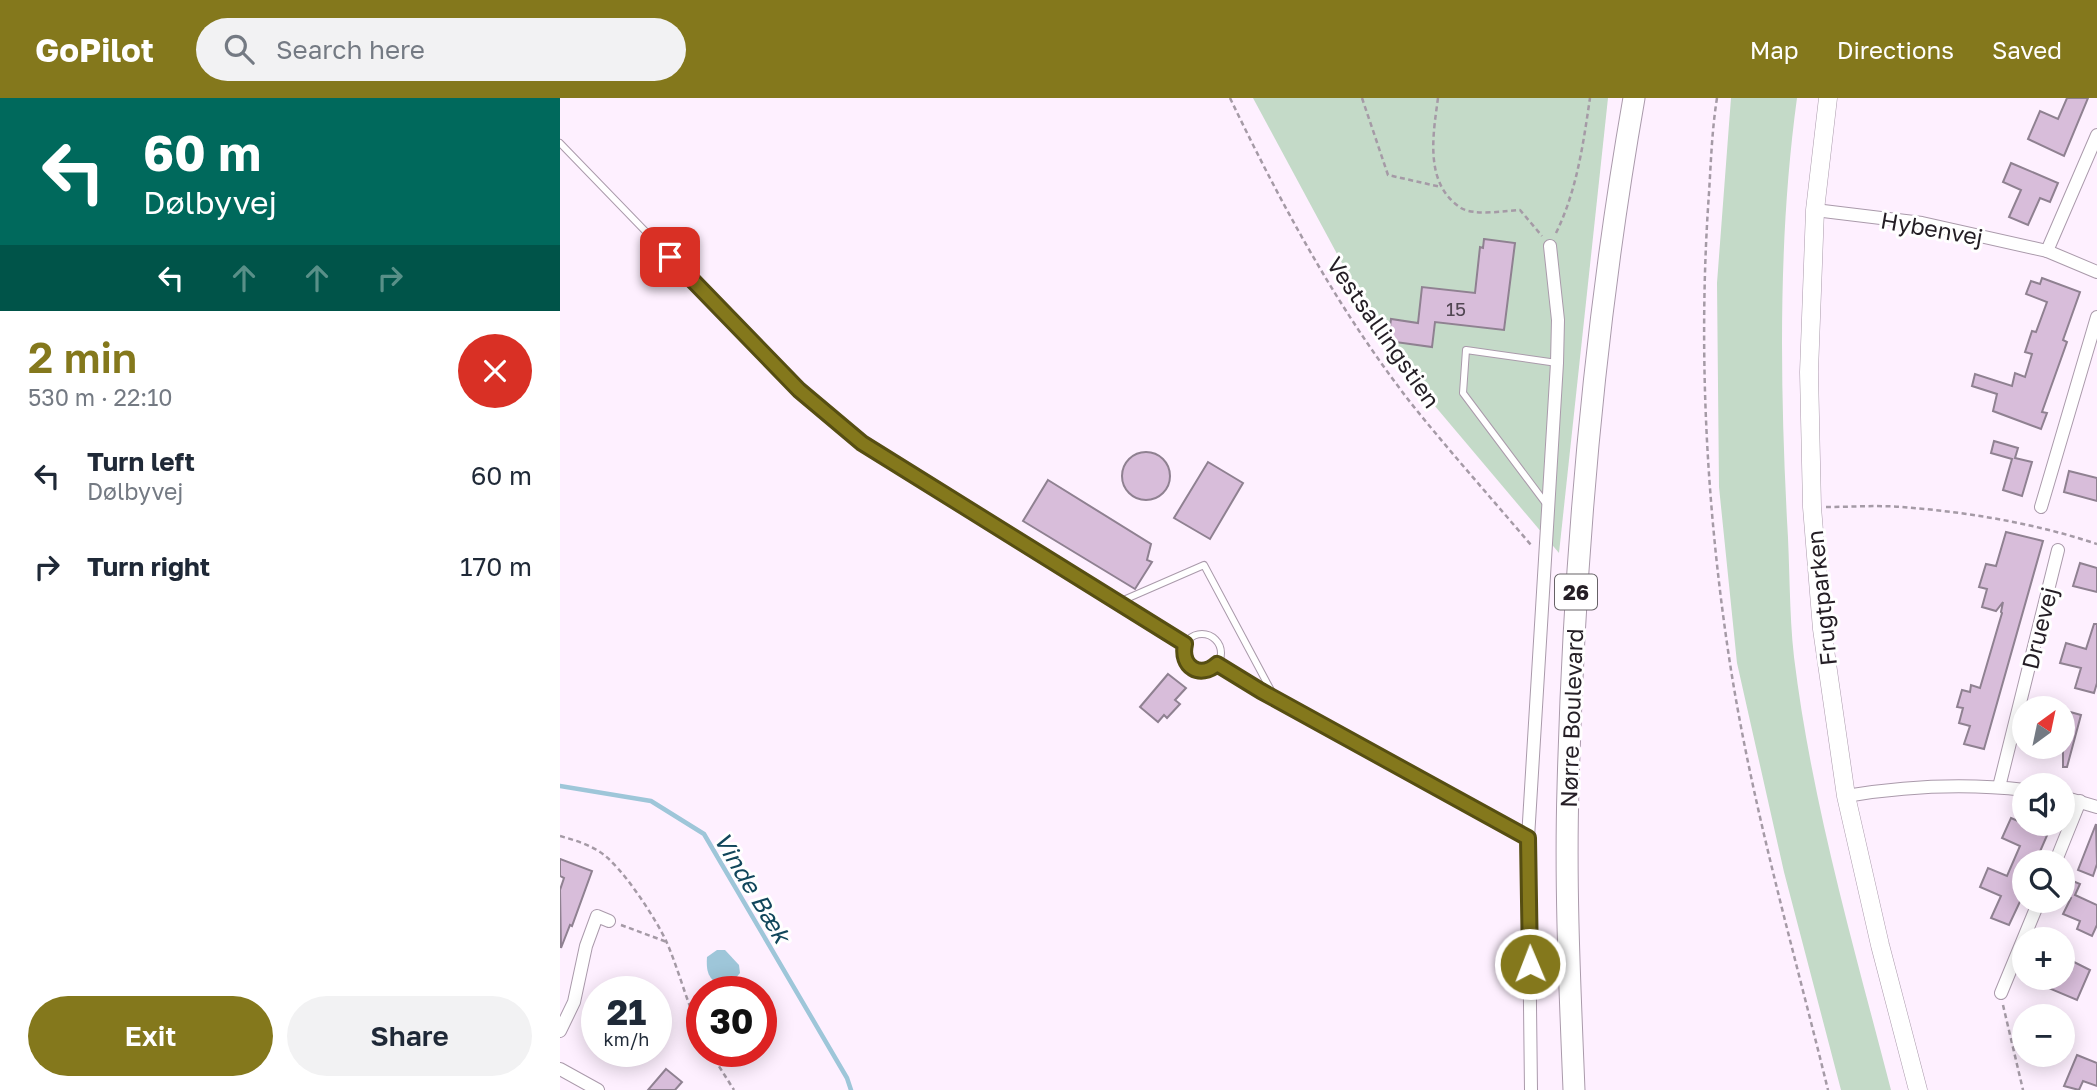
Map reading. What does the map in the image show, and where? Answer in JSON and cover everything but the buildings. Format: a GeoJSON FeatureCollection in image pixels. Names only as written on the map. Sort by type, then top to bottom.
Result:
{"type":"FeatureCollection","features":[{"type":"Feature","properties":{"kind":"highway","name":"Nørre Boulevard"},"geometry":{"type":"LineString","coordinates":[[1574,1090],[1568,955],[1567,790],[1576,590],[1590,411],[1618,190],[1634,98]]}},
{"type":"Feature","properties":{"kind":"street","name":"Frugtparken"},"geometry":{"type":"LineString","coordinates":[[1828,98],[1815,210],[1809,372],[1812,507],[1822,629],[1846,796],[1880,945],[1918,1090]]}},
{"type":"Feature","properties":{"kind":"street"},"geometry":{"type":"LineString","coordinates":[[2047,251],[2097,135]]}},
{"type":"Feature","properties":{"kind":"street","name":"Hybenvej"},"geometry":{"type":"LineString","coordinates":[[1815,210],[1922,223],[2047,251],[2097,272]]}},
{"type":"Feature","properties":{"kind":"street"},"geometry":{"type":"LineString","coordinates":[[1531,1090],[1528,838],[1558,363],[1558,320],[1550,246]]}},
{"type":"Feature","properties":{"kind":"street"},"geometry":{"type":"LineString","coordinates":[[2041,507],[2097,317]]}},
{"type":"Feature","properties":{"kind":"street","name":"Druevej"},"geometry":{"type":"LineString","coordinates":[[1999,787],[2058,550]]}},
{"type":"Feature","properties":{"kind":"street"},"geometry":{"type":"LineString","coordinates":[[1846,796],[1906,787],[1951,785],[2012,788]]}},
{"type":"Feature","properties":{"kind":"street"},"geometry":{"type":"LineString","coordinates":[[2075,800],[2097,807]]}},
{"type":"Feature","properties":{"kind":"street"},"geometry":{"type":"LineString","coordinates":[[2060,850],[2080,801]]}},
{"type":"Feature","properties":{"kind":"street"},"geometry":{"type":"LineString","coordinates":[[2001,993],[2034,913]]}},
{"type":"Feature","properties":{"kind":"street"},"geometry":{"type":"LineString","coordinates":[[560,1031],[574,1002],[586,946],[597,916],[608,921]]}},
{"type":"Feature","properties":{"kind":"street"},"geometry":{"type":"LineString","coordinates":[[560,1069],[598,1090]]}},
{"type":"Feature","properties":{"kind":"lane"},"geometry":{"type":"LineString","coordinates":[[560,143],[799,390],[862,443],[1185,644]]}},
{"type":"Feature","properties":{"kind":"lane"},"geometry":{"type":"LineString","coordinates":[[1548,507],[1463,393],[1466,350],[1558,363]]}},
{"type":"Feature","properties":{"kind":"lane"},"geometry":{"type":"LineString","coordinates":[[1118,602],[1204,565],[1274,696]]}},
{"type":"Feature","properties":{"kind":"lane"},"geometry":{"type":"LineString","coordinates":[[1192,636],[1212,636],[1219,644],[1221,655],[1217,664],[1210,670],[1201,672],[1192,669],[1183,653],[1185,644],[1192,636]]}},
{"type":"Feature","properties":{"kind":"lane"},"geometry":{"type":"LineString","coordinates":[[1217,664],[1528,838]]}},
{"type":"Feature","properties":{"kind":"path","name":"Vestsallingstien"},"geometry":{"type":"LineString","coordinates":[[1230,98],[1273,188],[1338,298],[1414,407],[1545,561]]}},
{"type":"Feature","properties":{"kind":"path"},"geometry":{"type":"LineString","coordinates":[[1362,98],[1388,175],[1441,187]]}},
{"type":"Feature","properties":{"kind":"path"},"geometry":{"type":"LineString","coordinates":[[1438,98],[1433,158],[1441,187],[1461,208],[1490,213],[1520,210],[1550,246],[1570,205],[1581,162],[1590,98]]}},
{"type":"Feature","properties":{"kind":"path"},"geometry":{"type":"LineString","coordinates":[[1717,98],[1704,258],[1706,394],[1712,522],[1730,658],[1756,794],[1828,1090]]}},
{"type":"Feature","properties":{"kind":"path"},"geometry":{"type":"LineString","coordinates":[[1812,507],[1899,506],[1961,513],[2063,533],[2097,544]]}},
{"type":"Feature","properties":{"kind":"path"},"geometry":{"type":"LineString","coordinates":[[560,836],[584,843],[602,853],[619,869],[667,942],[686,1000]]}},
{"type":"Feature","properties":{"kind":"path"},"geometry":{"type":"LineString","coordinates":[[608,921],[667,942]]}},
{"type":"Feature","properties":{"kind":"path"},"geometry":{"type":"LineString","coordinates":[[2001,993],[2023,1090]]}},
{"type":"Feature","properties":{"kind":"path"},"geometry":{"type":"LineString","coordinates":[[719,1067],[734,1090]]}},
{"type":"Feature","properties":{"kind":"green space"},"geometry":{"type":"Polygon","coordinates":[[[1253,98],[1608,98],[1559,553],[1391,354],[1253,98]]]}},
{"type":"Feature","properties":{"kind":"green space"},"geometry":{"type":"Polygon","coordinates":[[[1731,98],[1797,98],[1786,203],[1782,309],[1783,415],[1792,640],[1802,712],[1823,821],[1891,1090],[1841,1090],[1784,872],[1737,663],[1719,487],[1717,283],[1731,98]]]}},
{"type":"Feature","properties":{"kind":"water"},"geometry":{"type":"Polygon","coordinates":[[[717,950],[725,950],[739,965],[740,973],[738,976],[710,976],[707,957],[717,950]]]}},
{"type":"Feature","properties":{"kind":"waterway","name":"Vinde Bæk"},"geometry":{"type":"LineString","coordinates":[[560,786],[651,801],[704,834],[847,1078],[851,1090]]}},
{"type":"Feature","properties":{"kind":"route"},"geometry":{"type":"LineString","coordinates":[[670,257],[799,390],[862,443],[1185,644],[1183,653],[1192,669],[1201,672],[1210,670],[1217,664],[1528,838],[1530,964]]}}]}
